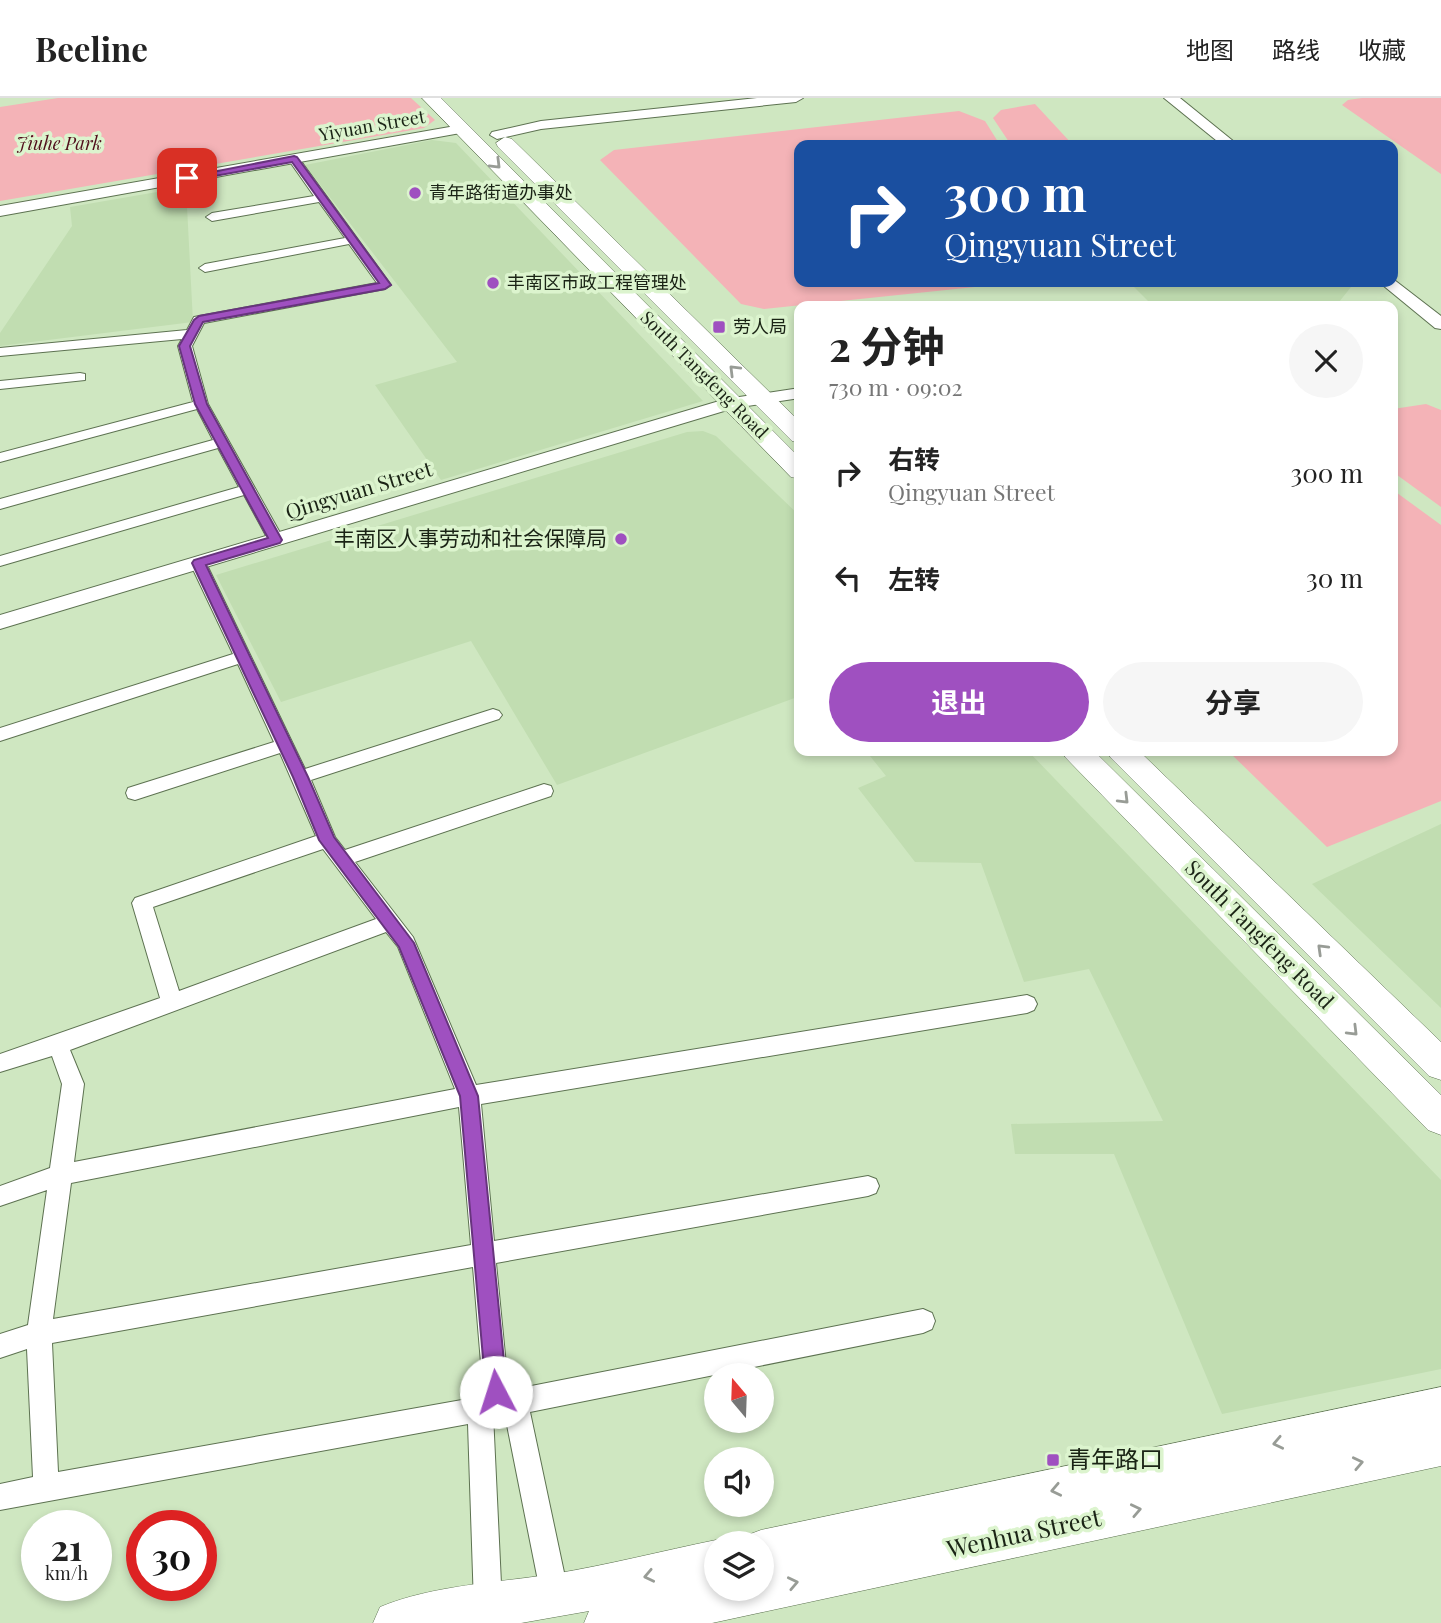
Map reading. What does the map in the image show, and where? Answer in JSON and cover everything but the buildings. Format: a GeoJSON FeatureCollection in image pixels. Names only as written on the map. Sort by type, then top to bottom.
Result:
{"type":"FeatureCollection","features":[{"type":"Feature","properties":{"kind":"main road","name":"South Tangfeng Road"},"geometry":{"type":"LineString","coordinates":[[431,98],[794,466]]}},
{"type":"Feature","properties":{"kind":"main road","name":"South Tangfeng Road"},"geometry":{"type":"LineString","coordinates":[[491,129],[794,430]]}},
{"type":"Feature","properties":{"kind":"main road","name":"South Tangfeng Road"},"geometry":{"type":"LineString","coordinates":[[1081,756],[1441,1119]]}},
{"type":"Feature","properties":{"kind":"main road","name":"South Tangfeng Road"},"geometry":{"type":"LineString","coordinates":[[1126,756],[1441,1065]]}},
{"type":"Feature","properties":{"kind":"main road","name":"Wenhua Street"},"geometry":{"type":"LineString","coordinates":[[774,1549],[1441,1408]]}},
{"type":"Feature","properties":{"kind":"main road","name":"Wenhua Street"},"geometry":{"type":"LineString","coordinates":[[607,1623],[1441,1445]]}},
{"type":"Feature","properties":{"kind":"main road"},"geometry":{"type":"LineString","coordinates":[[396,1623],[488,1605],[555,1596],[704,1565]]}},
{"type":"Feature","properties":{"kind":"street"},"geometry":{"type":"LineString","coordinates":[[491,129],[737,98]]}},
{"type":"Feature","properties":{"kind":"street"},"geometry":{"type":"LineString","coordinates":[[491,129],[796,98]]}},
{"type":"Feature","properties":{"kind":"street"},"geometry":{"type":"LineString","coordinates":[[1166,102],[1206,140]]}},
{"type":"Feature","properties":{"kind":"street"},"geometry":{"type":"LineString","coordinates":[[1166,102],[1223,140]]}},
{"type":"Feature","properties":{"kind":"street","name":"Yiyuan Street"},"geometry":{"type":"LineString","coordinates":[[0,211],[461,130]]}},
{"type":"Feature","properties":{"kind":"street"},"geometry":{"type":"LineString","coordinates":[[276,540],[201,404],[185,346],[199,320],[385,285],[294,159]]}},
{"type":"Feature","properties":{"kind":"street"},"geometry":{"type":"LineString","coordinates":[[212,217],[322,198]]}},
{"type":"Feature","properties":{"kind":"street"},"geometry":{"type":"LineString","coordinates":[[205,268],[353,240]]}},
{"type":"Feature","properties":{"kind":"street"},"geometry":{"type":"LineString","coordinates":[[1398,276],[1435,310],[1441,324]]}},
{"type":"Feature","properties":{"kind":"street"},"geometry":{"type":"LineString","coordinates":[[1396,287],[1435,310]]}},
{"type":"Feature","properties":{"kind":"street"},"geometry":{"type":"LineString","coordinates":[[1403,313],[1435,310]]}},
{"type":"Feature","properties":{"kind":"street"},"geometry":{"type":"LineString","coordinates":[[0,352],[191,334]]}},
{"type":"Feature","properties":{"kind":"street"},"geometry":{"type":"LineString","coordinates":[[0,385],[80,377]]}},
{"type":"Feature","properties":{"kind":"street","name":"Qingyuan Street"},"geometry":{"type":"LineString","coordinates":[[0,622],[732,403],[794,394]]}},
{"type":"Feature","properties":{"kind":"street"},"geometry":{"type":"LineString","coordinates":[[0,458],[201,404]]}},
{"type":"Feature","properties":{"kind":"street"},"geometry":{"type":"LineString","coordinates":[[0,504],[222,442]]}},
{"type":"Feature","properties":{"kind":"street"},"geometry":{"type":"LineString","coordinates":[[0,561],[248,489]]}},
{"type":"Feature","properties":{"kind":"street"},"geometry":{"type":"LineString","coordinates":[[198,563],[244,656],[327,840],[406,943],[469,1096],[497,1401],[488,1605]]}},
{"type":"Feature","properties":{"kind":"street"},"geometry":{"type":"LineString","coordinates":[[0,735],[244,656]]}},
{"type":"Feature","properties":{"kind":"street"},"geometry":{"type":"LineString","coordinates":[[300,777],[493,715]]}},
{"type":"Feature","properties":{"kind":"street"},"geometry":{"type":"LineString","coordinates":[[135,793],[285,745]]}},
{"type":"Feature","properties":{"kind":"street"},"geometry":{"type":"LineString","coordinates":[[341,859],[544,791]]}},
{"type":"Feature","properties":{"kind":"street"},"geometry":{"type":"LineString","coordinates":[[172,1002],[142,903],[327,840]]}},
{"type":"Feature","properties":{"kind":"street"},"geometry":{"type":"LineString","coordinates":[[0,1063],[58,1045],[390,922]]}},
{"type":"Feature","properties":{"kind":"street"},"geometry":{"type":"LineString","coordinates":[[0,1196],[59,1175],[469,1096],[1027,1004]]}},
{"type":"Feature","properties":{"kind":"street"},"geometry":{"type":"LineString","coordinates":[[46,1487],[39,1333],[73,1084],[58,1045]]}},
{"type":"Feature","properties":{"kind":"street"},"geometry":{"type":"LineString","coordinates":[[0,1346],[39,1333],[868,1186]]}},
{"type":"Feature","properties":{"kind":"street"},"geometry":{"type":"LineString","coordinates":[[0,1497],[923,1321]]}},
{"type":"Feature","properties":{"kind":"street"},"geometry":{"type":"LineString","coordinates":[[497,1401],[555,1596]]}},
{"type":"Feature","properties":{"kind":"shaded area"},"geometry":{"type":"Polygon","coordinates":[[[432,140],[456,143],[703,401],[441,480],[375,385],[457,362],[305,165],[432,140]]]}},
{"type":"Feature","properties":{"kind":"shaded area"},"geometry":{"type":"Polygon","coordinates":[[[186,187],[193,322],[0,346],[0,333],[72,226],[70,207],[186,187]]]}},
{"type":"Feature","properties":{"kind":"shaded area"},"geometry":{"type":"Polygon","coordinates":[[[1134,287],[1351,287],[1340,301],[1148,301],[1134,287]]]}},
{"type":"Feature","properties":{"kind":"shaded area"},"geometry":{"type":"Polygon","coordinates":[[[703,431],[716,436],[794,510],[794,698],[557,785],[471,641],[281,702],[216,575],[687,432],[703,431]]]}},
{"type":"Feature","properties":{"kind":"shaded area"},"geometry":{"type":"Polygon","coordinates":[[[870,756],[1033,756],[1441,1180],[1441,1369],[1222,1414],[1114,1154],[1015,1154],[1011,1124],[1163,1121],[1089,969],[1024,982],[981,863],[915,862],[858,788],[886,776],[870,756]]]}},
{"type":"Feature","properties":{"kind":"shaded area"},"geometry":{"type":"Polygon","coordinates":[[[1441,824],[1441,1008],[1312,884],[1441,824]]]}},
{"type":"Feature","properties":{"kind":"green space","name":"Jiuhe Park"},"geometry":{"type":"Polygon","coordinates":[[[58,98],[411,98],[435,120],[424,128],[0,201],[0,107],[58,98]]]}},
{"type":"Feature","properties":{"kind":"green space"},"geometry":{"type":"Polygon","coordinates":[[[1441,98],[1441,174],[1398,144],[1398,140],[1392,140],[1342,105],[1348,100],[1441,98]]]}},
{"type":"Feature","properties":{"kind":"green space"},"geometry":{"type":"Polygon","coordinates":[[[1035,104],[1068,140],[1008,140],[993,118],[1001,110],[1035,104]]]}},
{"type":"Feature","properties":{"kind":"green space"},"geometry":{"type":"Polygon","coordinates":[[[959,111],[985,121],[997,140],[794,140],[794,287],[974,287],[840,301],[794,301],[794,306],[764,309],[741,304],[600,160],[614,150],[959,111]]]}},
{"type":"Feature","properties":{"kind":"green space"},"geometry":{"type":"Polygon","coordinates":[[[1426,404],[1441,410],[1441,507],[1398,476],[1398,408],[1426,404]]]}},
{"type":"Feature","properties":{"kind":"green space"},"geometry":{"type":"Polygon","coordinates":[[[1398,494],[1441,525],[1441,801],[1327,847],[1233,756],[1398,756],[1398,494]]]}},
{"type":"Feature","properties":{"kind":"place","name":"青年路街道办事处"},"geometry":{"type":"Point","coordinates":[415,193]}},
{"type":"Feature","properties":{"kind":"place","name":"丰南区市政工程管理处"},"geometry":{"type":"Point","coordinates":[493,283]}},
{"type":"Feature","properties":{"kind":"place","name":"劳人局"},"geometry":{"type":"Point","coordinates":[719,327]}},
{"type":"Feature","properties":{"kind":"place","name":"丰南区人事劳动和社会保障局"},"geometry":{"type":"Point","coordinates":[621,539]}},
{"type":"Feature","properties":{"kind":"place","name":"青年路口"},"geometry":{"type":"Point","coordinates":[1053,1460]}},
{"type":"Feature","properties":{"kind":"route"},"geometry":{"type":"LineString","coordinates":[[187,178],[294,159],[385,285],[199,320],[185,346],[201,404],[276,540],[198,563],[244,656],[327,840],[406,943],[469,1096],[496,1392]]}}]}
